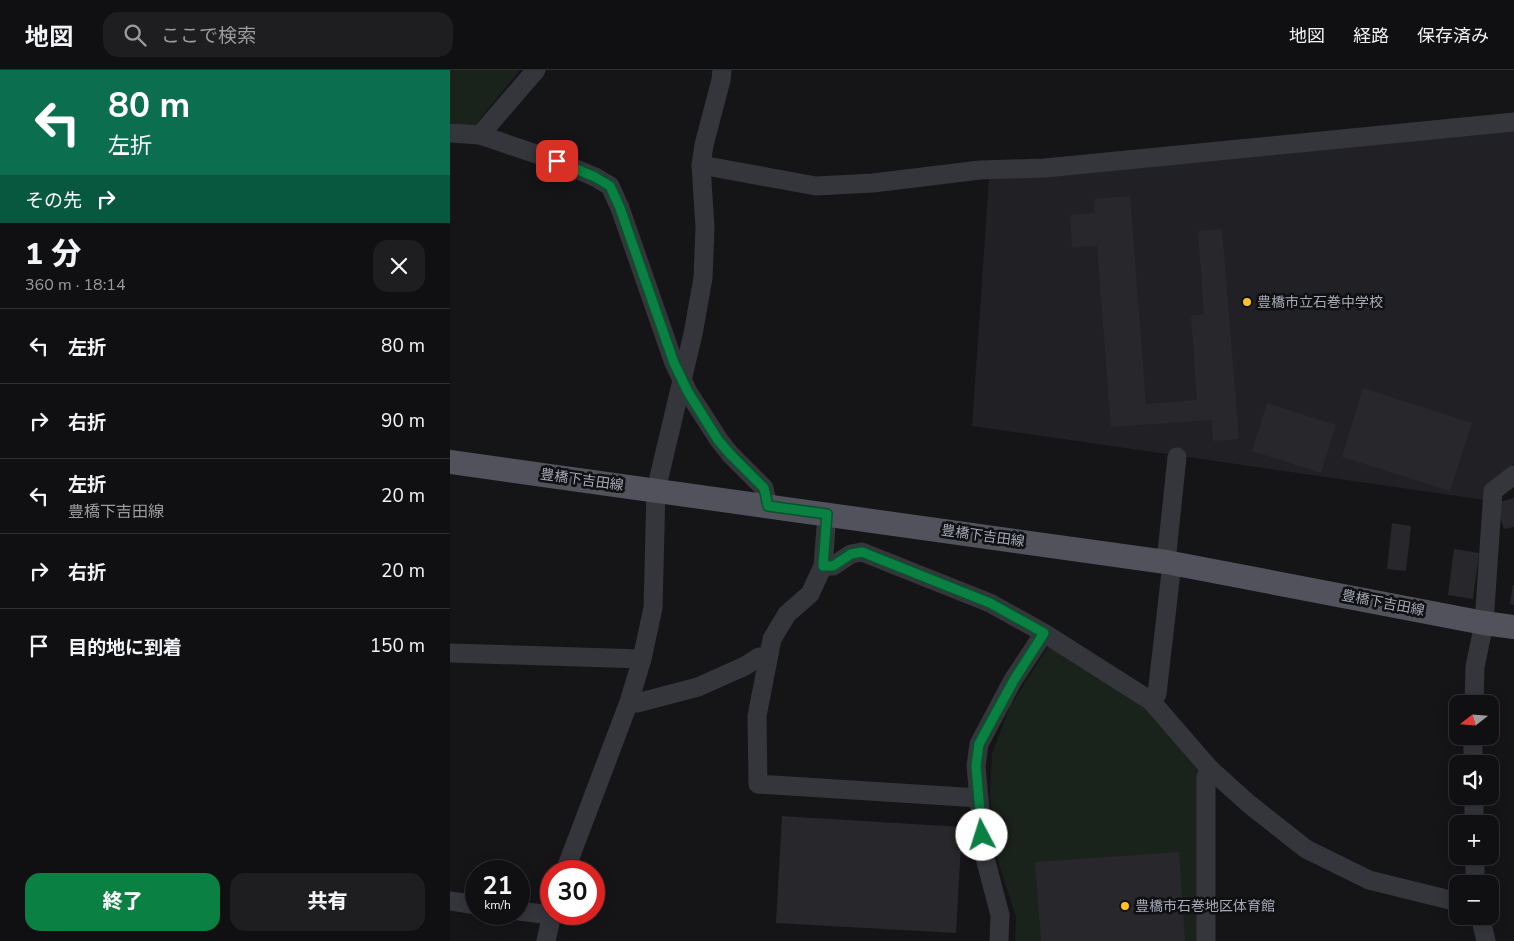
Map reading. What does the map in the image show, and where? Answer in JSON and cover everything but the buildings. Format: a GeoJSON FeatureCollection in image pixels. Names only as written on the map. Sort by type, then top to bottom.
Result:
{"type":"FeatureCollection","features":[{"type":"Feature","properties":{"kind":"main road","name":"豊橋下吉田線"},"geometry":{"type":"LineString","coordinates":[[450,462],[1169,563],[1484,623],[1514,627]]}},
{"type":"Feature","properties":{"kind":"street"},"geometry":{"type":"LineString","coordinates":[[480,135],[536,70]]}},
{"type":"Feature","properties":{"kind":"street"},"geometry":{"type":"LineString","coordinates":[[569,860],[629,702],[642,660],[653,608],[656,490],[693,334],[703,278],[705,228],[701,166],[722,70]]}},
{"type":"Feature","properties":{"kind":"street"},"geometry":{"type":"LineString","coordinates":[[701,166],[816,186],[873,183],[980,170],[1055,167],[1514,122]]}},
{"type":"Feature","properties":{"kind":"street"},"geometry":{"type":"LineString","coordinates":[[450,133],[480,135],[557,161],[595,177],[610,186],[620,208],[674,363],[682,380],[718,440],[764,488],[768,506]]}},
{"type":"Feature","properties":{"kind":"street"},"geometry":{"type":"LineString","coordinates":[[1151,701],[1157,694],[1177,457]]}},
{"type":"Feature","properties":{"kind":"street"},"geometry":{"type":"LineString","coordinates":[[1474,695],[1475,666],[1484,623],[1493,491],[1514,475]]}},
{"type":"Feature","properties":{"kind":"street"},"geometry":{"type":"LineString","coordinates":[[827,514],[823,566],[810,594],[787,614],[772,639],[757,716],[758,784],[979,798]]}},
{"type":"Feature","properties":{"kind":"street"},"geometry":{"type":"LineString","coordinates":[[823,566],[833,566],[851,554],[862,552],[990,603],[1044,633],[1151,701],[1210,769],[1249,804],[1306,850],[1369,880],[1449,900]]}},
{"type":"Feature","properties":{"kind":"street"},"geometry":{"type":"LineString","coordinates":[[999,941],[1000,915],[984,854],[976,766],[979,744],[1014,680],[1044,633]]}},
{"type":"Feature","properties":{"kind":"street"},"geometry":{"type":"LineString","coordinates":[[450,653],[642,660]]}},
{"type":"Feature","properties":{"kind":"street"},"geometry":{"type":"LineString","coordinates":[[629,702],[636,703],[698,687],[745,666],[760,657],[768,658]]}},
{"type":"Feature","properties":{"kind":"street"},"geometry":{"type":"LineString","coordinates":[[1206,941],[1206,777],[1210,769]]}},
{"type":"Feature","properties":{"kind":"street"},"geometry":{"type":"LineString","coordinates":[[450,901],[465,903]]}},
{"type":"Feature","properties":{"kind":"street"},"geometry":{"type":"LineString","coordinates":[[546,941],[549,925]]}},
{"type":"Feature","properties":{"kind":"street"},"geometry":{"type":"LineString","coordinates":[[1482,925],[1486,941]]}},
{"type":"Feature","properties":{"kind":"shaded area"},"geometry":{"type":"Polygon","coordinates":[[[450,70],[520,70],[472,129],[450,122],[450,70]]]}},
{"type":"Feature","properties":{"kind":"shaded area","name":"豊橋市立石巻中学校"},"geometry":{"type":"Polygon","coordinates":[[[1514,130],[1514,464],[1486,485],[1485,500],[972,426],[989,178],[1514,130]]]}},
{"type":"Feature","properties":{"kind":"shaded area"},"geometry":{"type":"Polygon","coordinates":[[[1052,641],[1152,708],[1202,768],[1199,941],[1015,941],[1016,917],[995,852],[990,794],[992,754],[1010,706],[1052,641]]]}},
{"type":"Feature","properties":{"kind":"place","name":"豊橋市立石巻中学校"},"geometry":{"type":"Point","coordinates":[1247,302]}},
{"type":"Feature","properties":{"kind":"place","name":"豊橋市石巻地区体育館"},"geometry":{"type":"Point","coordinates":[1125,906]}},
{"type":"Feature","properties":{"kind":"route"},"geometry":{"type":"LineString","coordinates":[[557,161],[595,177],[610,186],[620,208],[674,363],[682,380],[718,440],[764,488],[768,506],[827,514],[823,566],[833,566],[851,554],[862,552],[990,603],[1044,633],[1014,680],[979,744],[976,766],[982,835]]}}]}
